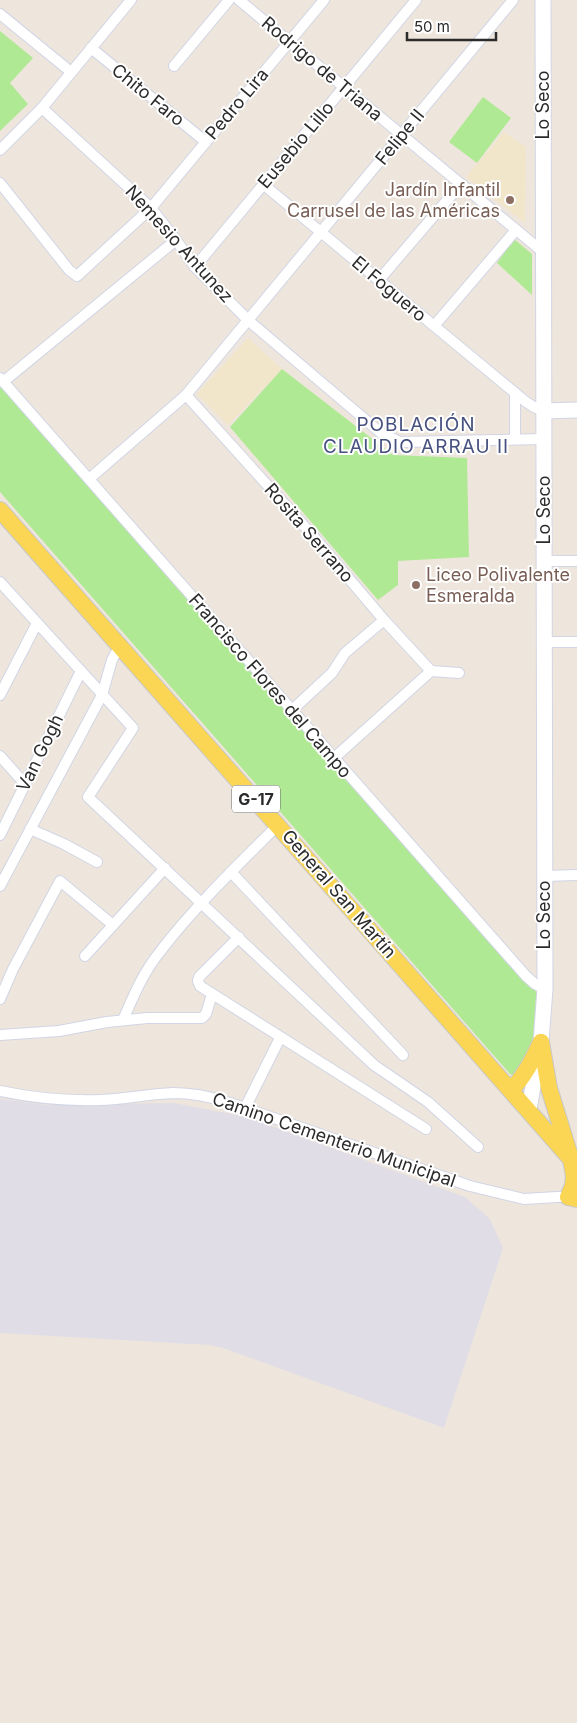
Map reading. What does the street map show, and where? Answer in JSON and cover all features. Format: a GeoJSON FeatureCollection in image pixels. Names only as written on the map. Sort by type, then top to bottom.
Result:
{"type":"FeatureCollection","features":[{"type":"Feature","properties":{"kind":"main road","name":"Lo Seco"},"geometry":{"type":"LineString","coordinates":[[529,1109],[541,1042],[544,989],[543,0]]}},
{"type":"Feature","properties":{"kind":"main road"},"geometry":{"type":"LineString","coordinates":[[544,411],[577,410]]}},
{"type":"Feature","properties":{"kind":"main road","name":"General San Martín"},"geometry":{"type":"LineString","coordinates":[[0,510],[574,1162]]}},
{"type":"Feature","properties":{"kind":"main road"},"geometry":{"type":"LineString","coordinates":[[511,1090],[528,1068],[541,1042]]}},
{"type":"Feature","properties":{"kind":"main road"},"geometry":{"type":"LineString","coordinates":[[541,1042],[549,1088],[574,1162],[574,1197]]}},
{"type":"Feature","properties":{"kind":"street"},"geometry":{"type":"LineString","coordinates":[[0,150],[42,108],[131,0]]}},
{"type":"Feature","properties":{"kind":"street"},"geometry":{"type":"LineString","coordinates":[[174,66],[229,0]]}},
{"type":"Feature","properties":{"kind":"street","name":"Rodrigo de Triana"},"geometry":{"type":"LineString","coordinates":[[238,0],[543,252]]}},
{"type":"Feature","properties":{"kind":"street","name":"Pedro Lira"},"geometry":{"type":"LineString","coordinates":[[0,183],[69,270],[77,276],[151,208],[324,0]]}},
{"type":"Feature","properties":{"kind":"street","name":"Eusebio Lillo"},"geometry":{"type":"LineString","coordinates":[[195,268],[416,0]]}},
{"type":"Feature","properties":{"kind":"street","name":"Felipe II"},"geometry":{"type":"LineString","coordinates":[[89,479],[186,395],[513,0]]}},
{"type":"Feature","properties":{"kind":"street"},"geometry":{"type":"LineString","coordinates":[[0,14],[71,72]]}},
{"type":"Feature","properties":{"kind":"street","name":"Chito Faro"},"geometry":{"type":"LineString","coordinates":[[91,48],[206,142]]}},
{"type":"Feature","properties":{"kind":"street","name":"Nemesio Antunez"},"geometry":{"type":"LineString","coordinates":[[42,108],[151,208],[195,268],[249,321],[381,433],[400,442],[544,439]]}},
{"type":"Feature","properties":{"kind":"street"},"geometry":{"type":"LineString","coordinates":[[379,280],[460,184]]}},
{"type":"Feature","properties":{"kind":"street","name":"El Foguero"},"geometry":{"type":"LineString","coordinates":[[264,185],[515,393],[534,407],[544,411]]}},
{"type":"Feature","properties":{"kind":"street"},"geometry":{"type":"LineString","coordinates":[[434,326],[516,230]]}},
{"type":"Feature","properties":{"kind":"street"},"geometry":{"type":"LineString","coordinates":[[2,380],[176,240]]}},
{"type":"Feature","properties":{"kind":"street","name":"Francisco Flores del Campo"},"geometry":{"type":"LineString","coordinates":[[2,380],[526,976],[544,989]]}},
{"type":"Feature","properties":{"kind":"street"},"geometry":{"type":"LineString","coordinates":[[515,393],[515,439]]}},
{"type":"Feature","properties":{"kind":"street","name":"Rosita Serrano"},"geometry":{"type":"LineString","coordinates":[[186,395],[431,671]]}},
{"type":"Feature","properties":{"kind":"street"},"geometry":{"type":"LineString","coordinates":[[544,561],[577,561]]}},
{"type":"Feature","properties":{"kind":"street"},"geometry":{"type":"LineString","coordinates":[[0,582],[133,728],[88,797],[374,1065],[428,1102],[478,1147]]}},
{"type":"Feature","properties":{"kind":"street"},"geometry":{"type":"LineString","coordinates":[[292,710],[332,673],[345,653],[384,620]]}},
{"type":"Feature","properties":{"kind":"street"},"geometry":{"type":"LineString","coordinates":[[0,694],[37,623]]}},
{"type":"Feature","properties":{"kind":"street"},"geometry":{"type":"LineString","coordinates":[[544,642],[577,642]]}},
{"type":"Feature","properties":{"kind":"street"},"geometry":{"type":"LineString","coordinates":[[0,886],[102,694],[112,660],[120,645]]}},
{"type":"Feature","properties":{"kind":"street","name":"Van Gogh"},"geometry":{"type":"LineString","coordinates":[[0,835],[81,671]]}},
{"type":"Feature","properties":{"kind":"street"},"geometry":{"type":"LineString","coordinates":[[334,758],[431,671],[459,673]]}},
{"type":"Feature","properties":{"kind":"street"},"geometry":{"type":"LineString","coordinates":[[0,756],[25,784]]}},
{"type":"Feature","properties":{"kind":"street"},"geometry":{"type":"LineString","coordinates":[[123,1020],[139,986],[158,954],[202,902],[278,825]]}},
{"type":"Feature","properties":{"kind":"street"},"geometry":{"type":"LineString","coordinates":[[30,829],[64,844],[97,862]]}},
{"type":"Feature","properties":{"kind":"street"},"geometry":{"type":"LineString","coordinates":[[84,956],[165,868]]}},
{"type":"Feature","properties":{"kind":"street"},"geometry":{"type":"LineString","coordinates":[[231,872],[403,1055]]}},
{"type":"Feature","properties":{"kind":"street"},"geometry":{"type":"LineString","coordinates":[[544,876],[577,876]]}},
{"type":"Feature","properties":{"kind":"street"},"geometry":{"type":"LineString","coordinates":[[0,999],[17,962],[60,881],[113,925]]}},
{"type":"Feature","properties":{"kind":"street"},"geometry":{"type":"LineString","coordinates":[[239,937],[198,979],[200,986],[426,1129]]}},
{"type":"Feature","properties":{"kind":"street"},"geometry":{"type":"LineString","coordinates":[[0,1035],[40,1034],[123,1020],[202,1018],[206,1014],[212,994]]}},
{"type":"Feature","properties":{"kind":"street"},"geometry":{"type":"LineString","coordinates":[[244,1108],[280,1038]]}},
{"type":"Feature","properties":{"kind":"street","name":"Camino Cementerio Municipal"},"geometry":{"type":"LineString","coordinates":[[0,1091],[47,1098],[88,1100],[121,1099],[166,1094],[187,1094],[216,1098],[470,1186],[524,1199],[574,1197]]}},
{"type":"Feature","properties":{"kind":"shaded area","name":"Jardín Infantil Carrusel de las Américas"},"geometry":{"type":"Polygon","coordinates":[[[504,132],[526,147],[525,223],[466,177],[504,132]]]}},
{"type":"Feature","properties":{"kind":"shaded area"},"geometry":{"type":"Polygon","coordinates":[[[248,338],[282,369],[228,425],[197,394],[248,338]]]}},
{"type":"Feature","properties":{"kind":"shaded area"},"geometry":{"type":"Polygon","coordinates":[[[0,1099],[47,1105],[174,1103],[247,1117],[465,1197],[490,1219],[503,1248],[444,1428],[223,1348],[209,1345],[0,1333],[0,1099]]]}},
{"type":"Feature","properties":{"kind":"green space"},"geometry":{"type":"Polygon","coordinates":[[[0,31],[33,58],[10,83],[28,104],[0,131],[0,31]]]}},
{"type":"Feature","properties":{"kind":"green space"},"geometry":{"type":"Polygon","coordinates":[[[483,97],[511,118],[477,163],[449,142],[483,97]]]}},
{"type":"Feature","properties":{"kind":"green space"},"geometry":{"type":"Polygon","coordinates":[[[514,239],[532,254],[532,295],[497,263],[514,239]]]}},
{"type":"Feature","properties":{"kind":"green space"},"geometry":{"type":"Polygon","coordinates":[[[282,369],[393,455],[467,458],[469,557],[398,561],[398,585],[378,600],[230,427],[282,369]]]}},
{"type":"Feature","properties":{"kind":"green space"},"geometry":{"type":"Polygon","coordinates":[[[0,382],[75,464],[535,990],[540,1001],[530,1053],[516,1077],[510,1074],[0,492],[0,382]]]}},
{"type":"Feature","properties":{"kind":"place","name":"Jardín Infantil Carrusel de las Américas"},"geometry":{"type":"Point","coordinates":[510,200]}},
{"type":"Feature","properties":{"kind":"place","name":"Liceo Polivalente Esmeralda"},"geometry":{"type":"Point","coordinates":[416,585]}},
{"type":"Feature","properties":{"kind":"district","name":"POBLACIÓN CLAUDIO ARRAU II"},"geometry":{"type":"Point","coordinates":[416,435]}}]}
